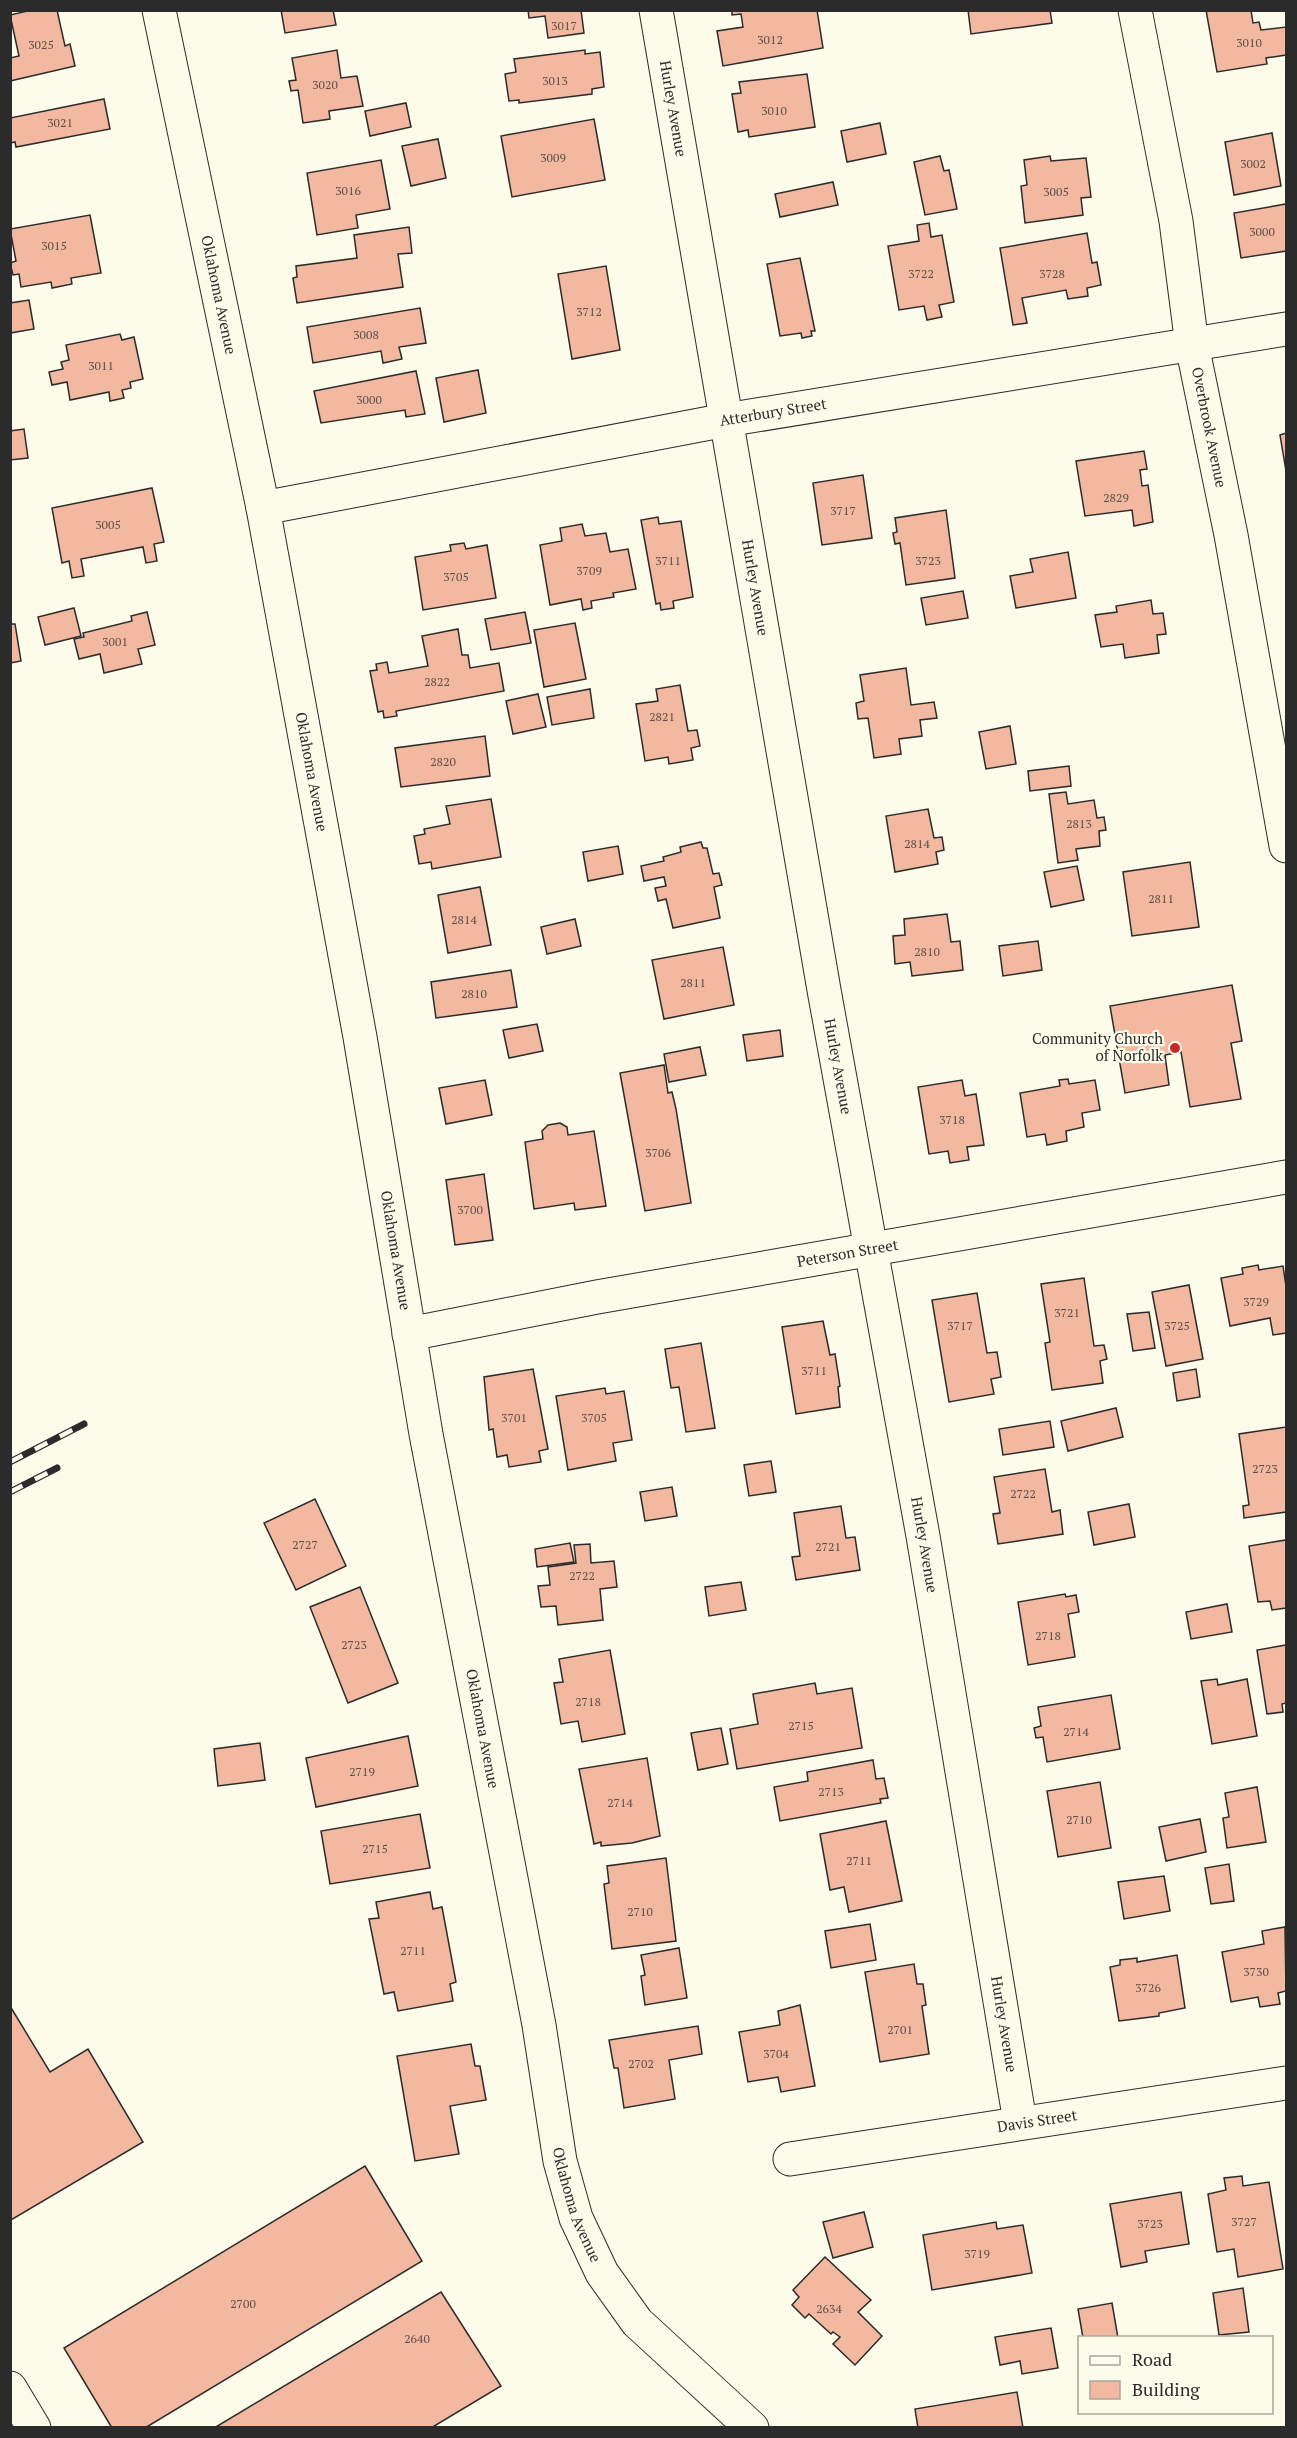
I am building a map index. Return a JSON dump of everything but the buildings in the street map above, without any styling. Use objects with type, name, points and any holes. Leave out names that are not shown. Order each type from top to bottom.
[{"type":"street","name":"Oklahoma Avenue","points":[[159,10],[263,508],[360,1037],[409,1334],[539,2025],[560,2161],[576,2218],[602,2272],[637,2322],[752,2427]]},
{"type":"street","name":"Hurley Avenue","points":[[656,10],[824,990],[923,1536],[1020,2122]]},
{"type":"street","name":"Overbrook Avenue","points":[[1135,10],[1176,221],[1192,345],[1231,536],[1287,846]]},
{"type":"street","name":"Atterbury Street","points":[[263,508],[726,420],[1287,329]]},
{"type":"street","name":"Peterson Street","points":[[409,1334],[608,1295],[1287,1177]]},
{"type":"street","name":"Davis Street","points":[[790,2159],[1020,2122],[1287,2083]]},
{"type":"street","points":[[10,2388],[34,2427]]},
{"type":"railway","points":[[10,1462],[84,1424]]},
{"type":"railway","points":[[10,1492],[57,1468]]},
{"type":"place","name":"Community Church of Norfolk","points":[[1175,1048]]}]
